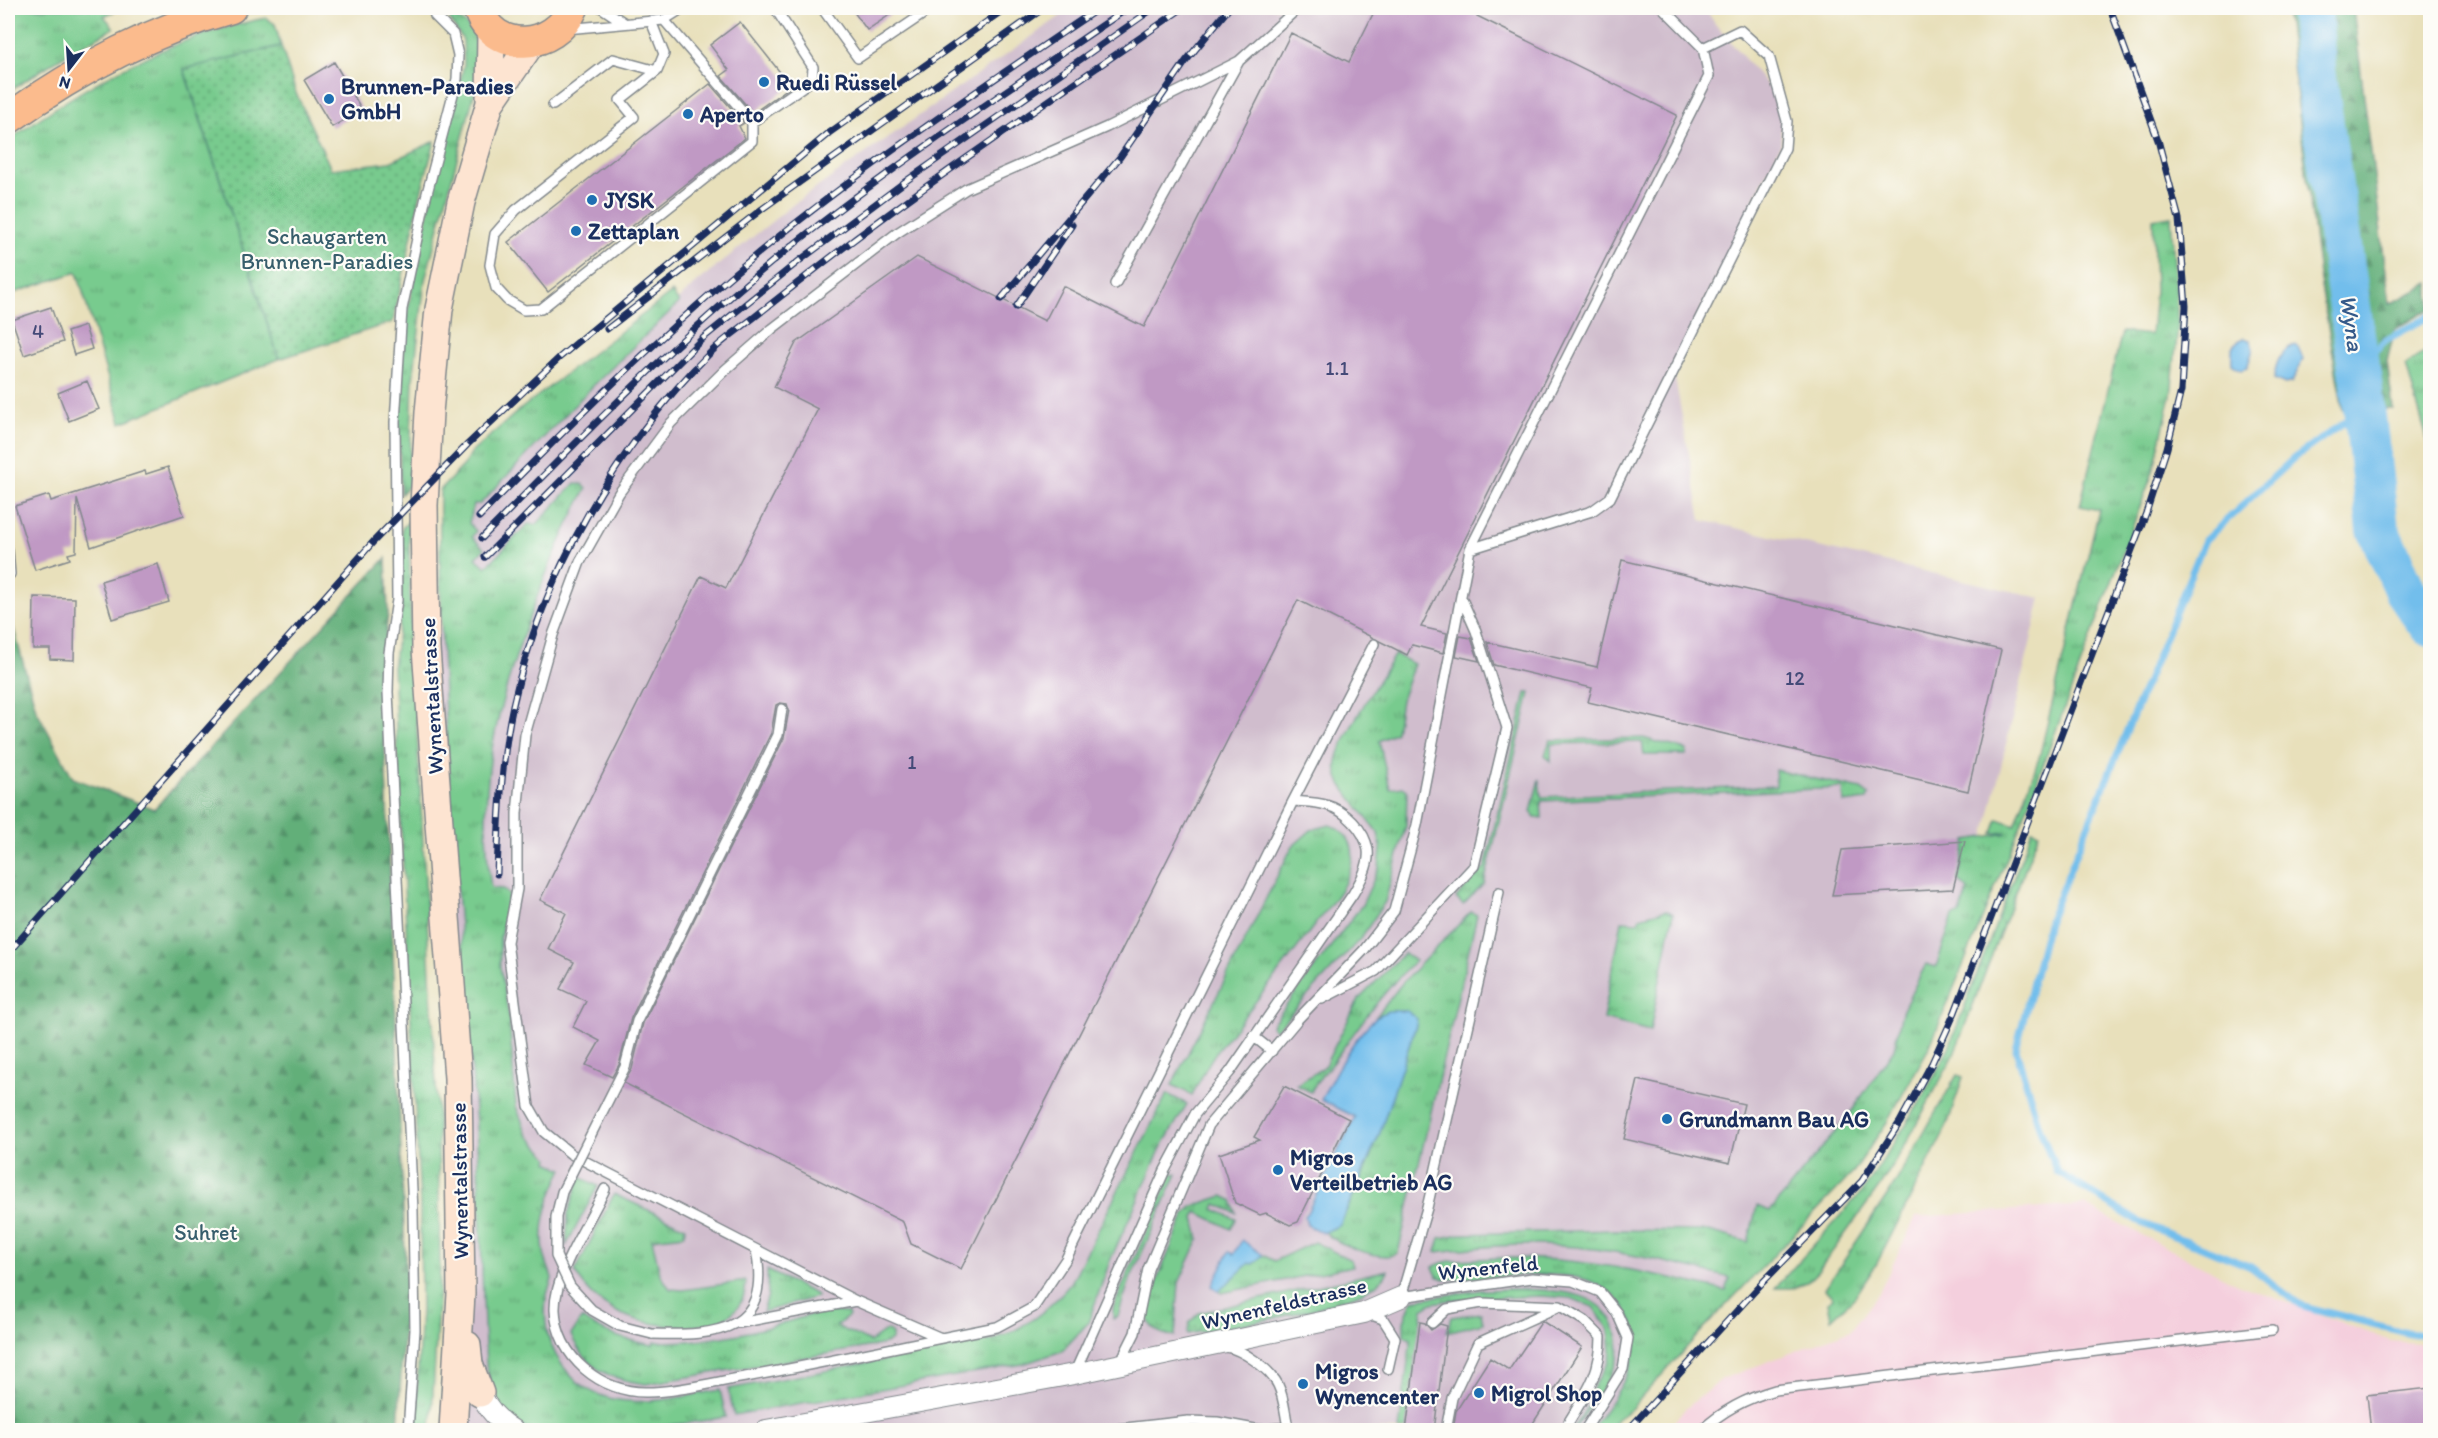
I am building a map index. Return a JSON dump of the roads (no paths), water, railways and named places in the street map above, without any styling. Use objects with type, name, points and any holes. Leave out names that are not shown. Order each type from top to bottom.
[{"type":"main road","points":[[8,119],[43,94],[124,46],[162,30],[231,8]]},
{"type":"main road","points":[[477,14],[510,40],[532,42],[547,38],[566,19]]},
{"type":"main road","name":"Wynentalstrasse","points":[[477,14],[490,104]]},
{"type":"main road","name":"Wynentalstrasse","points":[[453,1431],[461,1294],[458,1078],[426,649],[424,505],[429,412],[440,309],[461,202],[490,104],[532,42]]},
{"type":"main road","name":"Wynentalstrasse","points":[[461,1294],[469,1364],[480,1393]]},
{"type":"street","name":"Wynenfeldstrasse","points":[[766,1431],[1074,1374],[1364,1313],[1401,1297]]},
{"type":"street","points":[[480,1393],[488,1408],[513,1431]]},
{"type":"lane","points":[[408,1431],[415,1330],[413,1212],[388,682],[389,653],[397,600],[395,422],[402,309],[425,201],[457,79],[459,55],[453,33],[435,16],[433,8]]},
{"type":"lane","points":[[602,8],[623,22]]},
{"type":"lane","points":[[566,19],[623,22],[664,20],[683,8]]},
{"type":"lane","points":[[752,122],[813,80],[813,67],[776,8]]},
{"type":"lane","points":[[822,8],[858,58],[932,8]]},
{"type":"lane","points":[[941,1338],[856,1301],[570,1154],[544,1132],[529,1106],[507,942],[517,889],[517,813],[525,735],[553,635],[580,562],[619,493],[671,423],[725,370],[771,329],[897,233],[966,189],[1107,127],[1239,61],[1298,8]]},
{"type":"lane","points":[[1120,1364],[1135,1333],[1148,1269],[1209,1125],[1314,1003],[1364,950],[1394,911],[1417,825],[1470,549],[1709,76],[1703,48],[1663,8]]},
{"type":"lane","points":[[651,21],[664,54],[657,71],[620,100],[634,117],[516,210],[495,234],[490,265],[496,288],[507,300],[524,310],[541,309],[753,141],[752,122],[664,20]]},
{"type":"lane","points":[[1470,549],[1592,511],[1610,498],[1785,148],[1787,121],[1769,56],[1740,30],[1703,48]]},
{"type":"lane","points":[[553,105],[613,59],[657,71]]},
{"type":"lane","points":[[1115,284],[1239,61]]},
{"type":"lane","points":[[8,550],[10,574]]},
{"type":"lane","points":[[1314,1003],[1376,971],[1474,866],[1507,728],[1476,631],[1461,597]]},
{"type":"lane","points":[[605,1190],[558,1283],[555,1309],[558,1334],[574,1361],[595,1378],[621,1388],[647,1392],[801,1367],[996,1328],[1034,1307],[1066,1259],[1293,801],[1374,644]]},
{"type":"lane","points":[[782,709],[778,735],[637,1021],[625,1067],[562,1192],[556,1217],[556,1256],[570,1286],[592,1310],[620,1326],[652,1334],[712,1332],[739,1323],[856,1301]]},
{"type":"lane","points":[[1074,1374],[1171,1159],[1195,1114],[1230,1072],[1353,894],[1363,874],[1368,851],[1359,828],[1344,813],[1327,805],[1293,801]]},
{"type":"lane","name":"Wynenfeldstrasse","points":[[1401,1297],[1429,1200],[1498,892]]},
{"type":"lane","points":[[1254,1036],[1272,1051]]},
{"type":"lane","points":[[1171,1159],[1190,1168]]},
{"type":"lane","points":[[739,1323],[756,1297],[761,1276],[756,1250]]},
{"type":"lane","name":"Wynenfeld","points":[[1401,1297],[1532,1278],[1573,1281],[1600,1292],[1617,1313],[1628,1338],[1623,1369],[1585,1431]]},
{"type":"lane","points":[[1432,1323],[1447,1309],[1482,1303],[1560,1306],[1585,1321],[1600,1337],[1601,1360],[1564,1431]]},
{"type":"lane","points":[[1446,1431],[1452,1398],[1478,1343],[1560,1306]]},
{"type":"lane","points":[[1364,1313],[1383,1319],[1395,1338],[1388,1369]]},
{"type":"lane","points":[[1702,1431],[1718,1414],[1757,1395],[1775,1390],[2272,1330]]},
{"type":"lane","points":[[1108,1431],[1188,1421],[1217,1422],[1260,1430],[1288,1429],[1278,1385],[1266,1371],[1235,1348],[1205,1345]]},
{"type":"water","points":[[2244,338],[2250,340],[2253,349],[2247,368],[2241,370],[2232,364],[2232,352],[2234,345]]},
{"type":"water","points":[[2297,345],[2303,359],[2292,382],[2285,384],[2274,379],[2277,363],[2283,353],[2291,346]]},
{"type":"water","points":[[1388,1011],[1407,1011],[1417,1019],[1416,1025],[1379,1135],[1340,1225],[1323,1233],[1307,1225],[1305,1217],[1355,1117],[1321,1100],[1358,1037],[1368,1025]]},
{"type":"water","points":[[1242,1240],[1263,1255],[1252,1264],[1249,1263],[1219,1291],[1212,1286],[1229,1252],[1234,1254]]},
{"type":"waterway","name":"Wyna","points":[[2311,8],[2315,70],[2361,382],[2378,529],[2405,591],[2430,626]]},
{"type":"waterway","points":[[2359,366],[2386,340],[2430,316]]},
{"type":"waterway","points":[[2363,409],[2294,458],[2205,540],[2048,923],[2016,1049],[2039,1127],[2057,1172],[2139,1222],[2251,1267],[2300,1305],[2411,1334],[2430,1333]]},
{"type":"railway","points":[[8,953],[374,541],[468,444],[560,357],[829,133],[1006,8]]},
{"type":"railway","points":[[607,329],[762,209],[1044,8]]},
{"type":"railway","points":[[479,517],[661,338],[738,270],[816,207],[895,148],[1099,8]]},
{"type":"railway","points":[[482,538],[669,353],[788,249],[913,155],[1128,8]]},
{"type":"railway","points":[[485,557],[702,339],[799,261],[906,181],[1154,8]]},
{"type":"railway","points":[[497,874],[503,768],[513,705],[526,657],[543,608],[564,561],[588,515],[644,428],[711,352],[731,335],[924,188],[1183,8]]},
{"type":"railway","points":[[1001,299],[1120,157],[1186,61],[1229,8]]},
{"type":"railway","points":[[1628,1430],[1763,1282],[1862,1181],[1900,1122],[1932,1063],[1955,1012],[2146,513],[2167,448],[2181,391],[2186,306],[2179,219],[2158,140],[2110,8]]},
{"type":"railway","points":[[1016,307],[1072,225]]},
{"type":"place","name":"Ruedi Rüssel","points":[[764,82]]},
{"type":"place","name":"Brunnen-Paradies GmbH","points":[[329,99]]},
{"type":"place","name":"Aperto","points":[[688,114]]},
{"type":"place","name":"JYSK","points":[[592,200]]},
{"type":"place","name":"Zettaplan","points":[[576,231]]},
{"type":"place","name":"Grundmann Bau AG","points":[[1667,1119]]},
{"type":"place","name":"Migros Verteilbetrieb AG","points":[[1278,1170]]},
{"type":"place","name":"Migros Wynencenter","points":[[1303,1384]]},
{"type":"place","name":"Migrol Shop","points":[[1479,1393]]},
{"type":"park label","name":"Schaugarten Brunnen-Paradies","points":[[327,248]]},
{"type":"park label","name":"Suhret","points":[[206,1232]]}]
